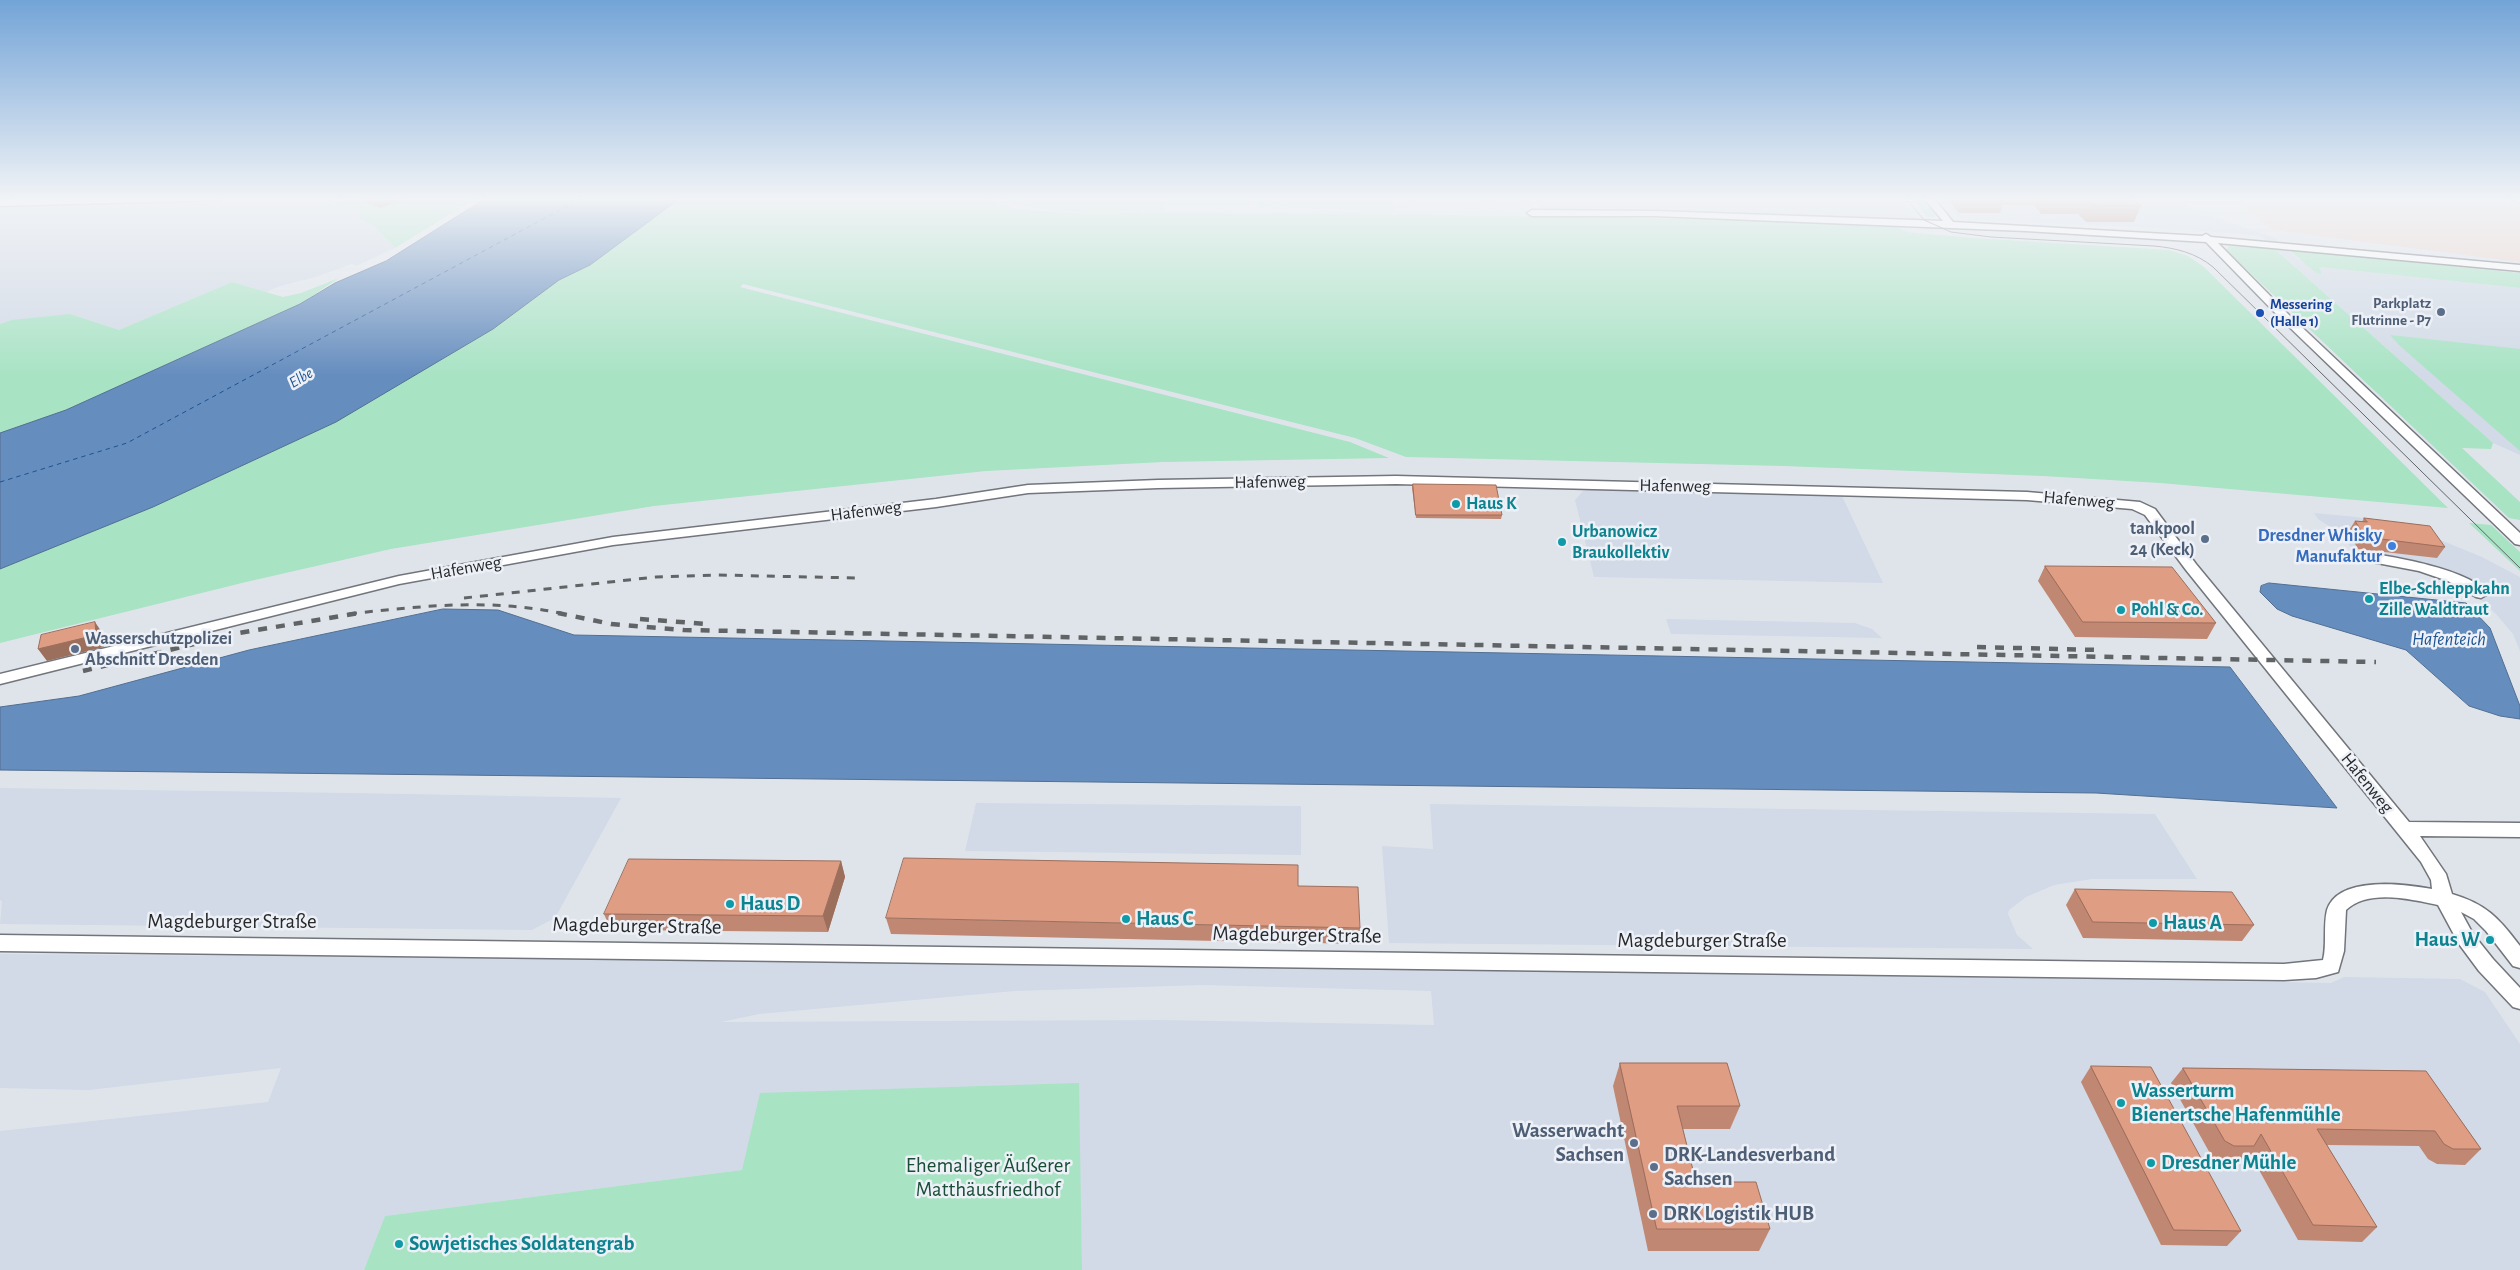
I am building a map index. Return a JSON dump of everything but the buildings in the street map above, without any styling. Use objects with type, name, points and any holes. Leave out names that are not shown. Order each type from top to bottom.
[{"type":"street","points":[[2224,256],[2520,541]]},
{"type":"street","points":[[2405,256],[2520,268]]},
{"type":"street","name":"Hafenweg","points":[[0,679],[399,580],[613,541],[936,503],[1028,489],[1177,483],[1479,480],[2091,500],[2135,505],[2150,512],[2190,567],[2269,660],[2427,857],[2440,879],[2443,898]]},
{"type":"street","points":[[2361,556],[2408,562],[2440,572],[2464,582],[2481,594]]},
{"type":"street","name":"Hafenweg","points":[[2404,828],[2520,830]]},
{"type":"street","name":"Magdeburger Straße","points":[[0,943],[549,948],[2284,972],[2316,970],[2331,966],[2335,958],[2338,906],[2343,900],[2356,895],[2389,891],[2443,898],[2474,910],[2488,920],[2520,960]]},
{"type":"street","points":[[2443,898],[2460,924],[2466,939],[2486,965],[2520,1001]]},
{"type":"shaded area","points":[[0,256],[377,256],[356,266],[352,264],[266,292],[232,282],[119,330],[70,314],[0,324]]},
{"type":"shaded area","points":[[2284,256],[2295,256],[2319,267],[2520,288],[2520,455],[2493,443]]},
{"type":"shaded area","points":[[2476,256],[2520,256],[2520,262]]},
{"type":"shaded area","points":[[1593,489],[1842,496],[1883,583],[1594,577],[1575,500],[1583,491]]},
{"type":"shaded area","points":[[2314,513],[2357,517],[2416,530],[2482,557],[2520,577],[2520,651],[2513,634],[2474,593],[2488,592],[2459,575],[2433,565],[2406,558],[2354,552],[2343,535],[2318,519]]},
{"type":"shaded area","points":[[1666,619],[1855,623],[1872,629],[1882,638],[1671,634]]},
{"type":"shaded area","points":[[0,788],[621,798],[555,918],[532,930],[0,924],[2,901],[0,900]]},
{"type":"shaded area","points":[[976,803],[1301,806],[1301,855],[965,851]]},
{"type":"shaded area","points":[[1430,804],[2155,814],[2197,879],[2092,879],[2054,885],[2026,897],[2009,910],[2008,914],[2017,935],[2033,949],[1389,943],[1382,846],[1433,849]]},
{"type":"shaded area","points":[[0,954],[1192,963],[2331,983],[2344,977],[2460,979],[2485,992],[2520,1044],[2520,1270],[1082,1270],[1078,1083],[742,1170],[385,1216],[364,1270],[0,1270],[0,1131],[268,1102],[281,1068],[89,1090],[0,1088]],"holes":[[[1202,985],[1431,991],[1434,1025],[1160,1020],[721,1022],[759,1014],[1015,991]]]},
{"type":"green space","points":[[602,256],[2188,256],[2204,267],[2448,508],[2160,483],[2043,476],[1783,466],[1406,457],[1355,438],[743,284],[740,287],[1350,442],[1389,458],[1163,462],[986,471],[654,506],[391,549],[246,582],[0,643],[0,569],[153,507],[336,422],[495,328],[559,280],[590,265]]},
{"type":"green space","points":[[2233,256],[2283,256],[2493,443],[2491,449],[2462,448],[2520,502],[2520,520],[2509,518]]},
{"type":"green space","points":[[2296,256],[2352,256],[2520,273],[2520,288],[2319,267],[2322,274],[2316,273]]},
{"type":"green space","points":[[339,278],[300,304],[66,410],[0,433],[0,324],[12,320],[70,314],[119,330],[232,282],[283,297],[301,293]]},
{"type":"green space","points":[[2390,335],[2520,349],[2520,451],[2399,345]]},
{"type":"green space","points":[[2469,523],[2491,525],[2520,552],[2520,571]]},
{"type":"green space","name":"Ehemaliger Äußerer Matthäusfriedhof","points":[[1079,1083],[1082,1270],[364,1270],[385,1216],[742,1170],[760,1093]]},
{"type":"water","name":"Elbe","points":[[394,256],[602,256],[590,265],[559,280],[493,329],[336,422],[153,507],[0,569],[0,433],[66,410],[300,304],[335,283]]},
{"type":"water","name":"Hafenteich","points":[[2269,583],[2466,603],[2490,628],[2520,706],[2520,719],[2500,716],[2469,706],[2406,650],[2292,616],[2277,609],[2260,592],[2261,586]]},
{"type":"water","points":[[443,609],[498,610],[574,635],[2230,667],[2337,808],[2096,793],[0,770],[0,707],[79,696],[249,650]]},
{"type":"ferry route","points":[[0,482],[127,443],[474,256]]},
{"type":"tram line","points":[[2196,256],[2213,267],[2520,568]]},
{"type":"railway","points":[[464,598],[656,577],[717,575],[860,578]]},
{"type":"railway","points":[[349,614],[456,605],[510,606],[564,614]]},
{"type":"railway","points":[[83,671],[239,633],[359,613]]},
{"type":"railway","points":[[558,613],[611,624],[684,630],[2376,662]]},
{"type":"railway","points":[[640,619],[707,624]]},
{"type":"railway","points":[[1977,647],[2100,650]]},
{"type":"place","name":"Parkplatz Flutrinne - P7","points":[[2441,312]]},
{"type":"place","name":"Messering (Halle 1)","points":[[2260,313]]},
{"type":"place","name":"Haus K","points":[[1456,504]]},
{"type":"place","name":"tankpool 24 (Keck)","points":[[2205,539]]},
{"type":"place","name":"Urbanowicz Braukollektiv","points":[[1562,542]]},
{"type":"place","name":"Dresdner Whisky Manufaktur","points":[[2392,546]]},
{"type":"place","name":"Elbe-Schleppkahn Zille Waldtraut","points":[[2369,599]]},
{"type":"place","name":"Pohl & Co.","points":[[2121,610]]},
{"type":"place","name":"Wasserschutzpolizei Abschnitt Dresden","points":[[75,649]]},
{"type":"place","name":"Haus D","points":[[730,904]]},
{"type":"place","name":"Haus C","points":[[1126,919]]},
{"type":"place","name":"Haus A","points":[[2153,923]]},
{"type":"place","name":"Haus W","points":[[2490,940]]},
{"type":"place","name":"Wasserturm Bienertsche Hafenmühle","points":[[2121,1103]]},
{"type":"place","name":"Wasserwacht Sachsen","points":[[1634,1143]]},
{"type":"place","name":"Dresdner Mühle","points":[[2151,1163]]},
{"type":"place","name":"DRK-Landesverband Sachsen","points":[[1654,1167]]},
{"type":"place","name":"DRK Logistik HUB","points":[[1653,1214]]},
{"type":"place","name":"Sowjetisches Soldatengrab","points":[[399,1244]]}]
